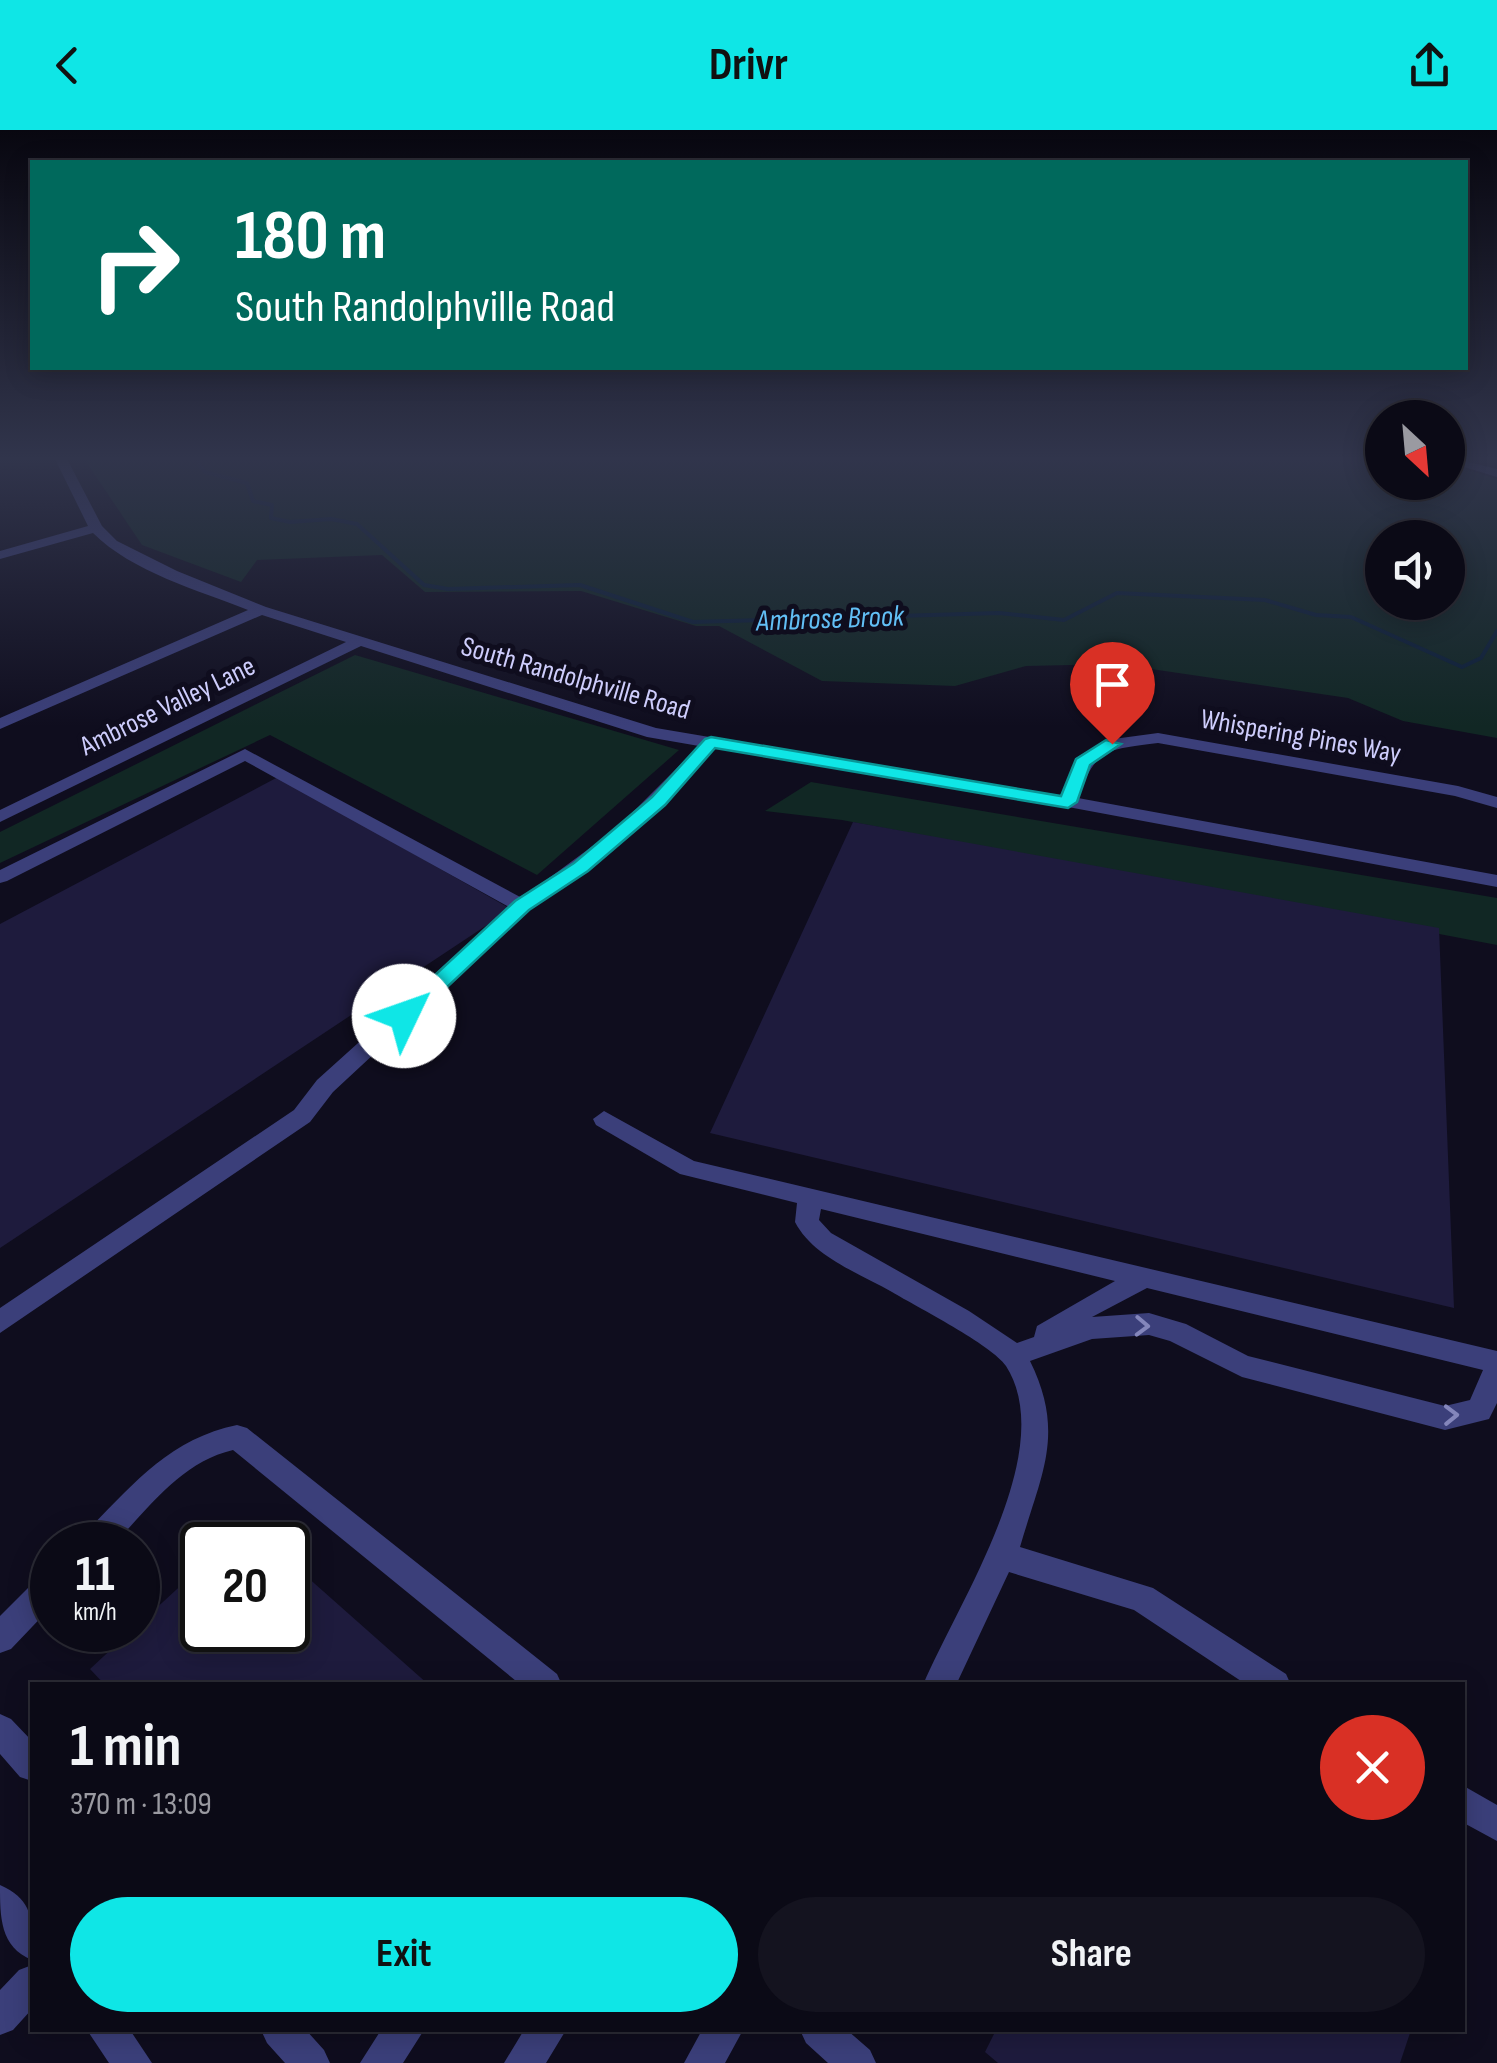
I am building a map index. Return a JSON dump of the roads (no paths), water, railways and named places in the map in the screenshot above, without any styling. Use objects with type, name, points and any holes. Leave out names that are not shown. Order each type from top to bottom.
[{"type":"street","points":[[0,555],[28,547]]},
{"type":"street","name":"South Randolphville Road","points":[[119,547],[260,610],[653,733],[1068,802],[1497,881]]},
{"type":"street","name":"Ambrose Valley Lane","points":[[0,724],[260,610]]},
{"type":"street","name":"Ambrose Valley Lane","points":[[0,817],[358,642]]},
{"type":"street","name":"Whispering Pines Way","points":[[1068,802],[1082,762],[1112,744],[1158,738],[1458,791],[1497,803]]},
{"type":"street","points":[[0,1322],[302,1116],[325,1086],[522,906],[581,867],[659,801],[711,742]]},
{"type":"street","points":[[0,876],[246,754],[522,906]]},
{"type":"street","points":[[604,1118],[688,1168],[1149,1276],[1497,1364],[1492,1388],[1479,1410],[1446,1418],[1242,1366],[1177,1332],[1150,1324],[1092,1328],[1014,1355]]},
{"type":"street","points":[[810,1196],[808,1222],[822,1240],[960,1318],[1014,1355],[1032,1393],[1037,1442],[1002,1556],[940,1682]]},
{"type":"street","points":[[1014,1355],[1090,1306],[1149,1276]]},
{"type":"street","points":[[116,1522],[188,1451],[216,1439],[237,1437],[542,1682]]},
{"type":"street","points":[[1002,1556],[1142,1598],[1270,1682]]},
{"type":"street","points":[[0,1638],[30,1607]]},
{"type":"street","points":[[0,1730],[30,1763]]},
{"type":"street","points":[[1465,1804],[1497,1824]]},
{"type":"street","points":[[0,1903],[30,1940]]},
{"type":"street","points":[[0,2017],[30,1985]]},
{"type":"street","points":[[108,2032],[134,2063]]},
{"type":"street","points":[[282,2032],[311,2063]]},
{"type":"street","points":[[379,2063],[403,2032]]},
{"type":"street","points":[[524,2063],[547,2032]]},
{"type":"street","points":[[703,2063],[723,2032]]},
{"type":"street","points":[[822,2032],[858,2063]]},
{"type":"waterway","name":"Ambrose Brook","points":[[382,547],[424,585],[448,589],[580,585],[693,622],[999,613],[1064,620],[1117,593],[1265,600],[1316,615],[1351,617],[1462,667],[1481,658],[1497,631]]}]
